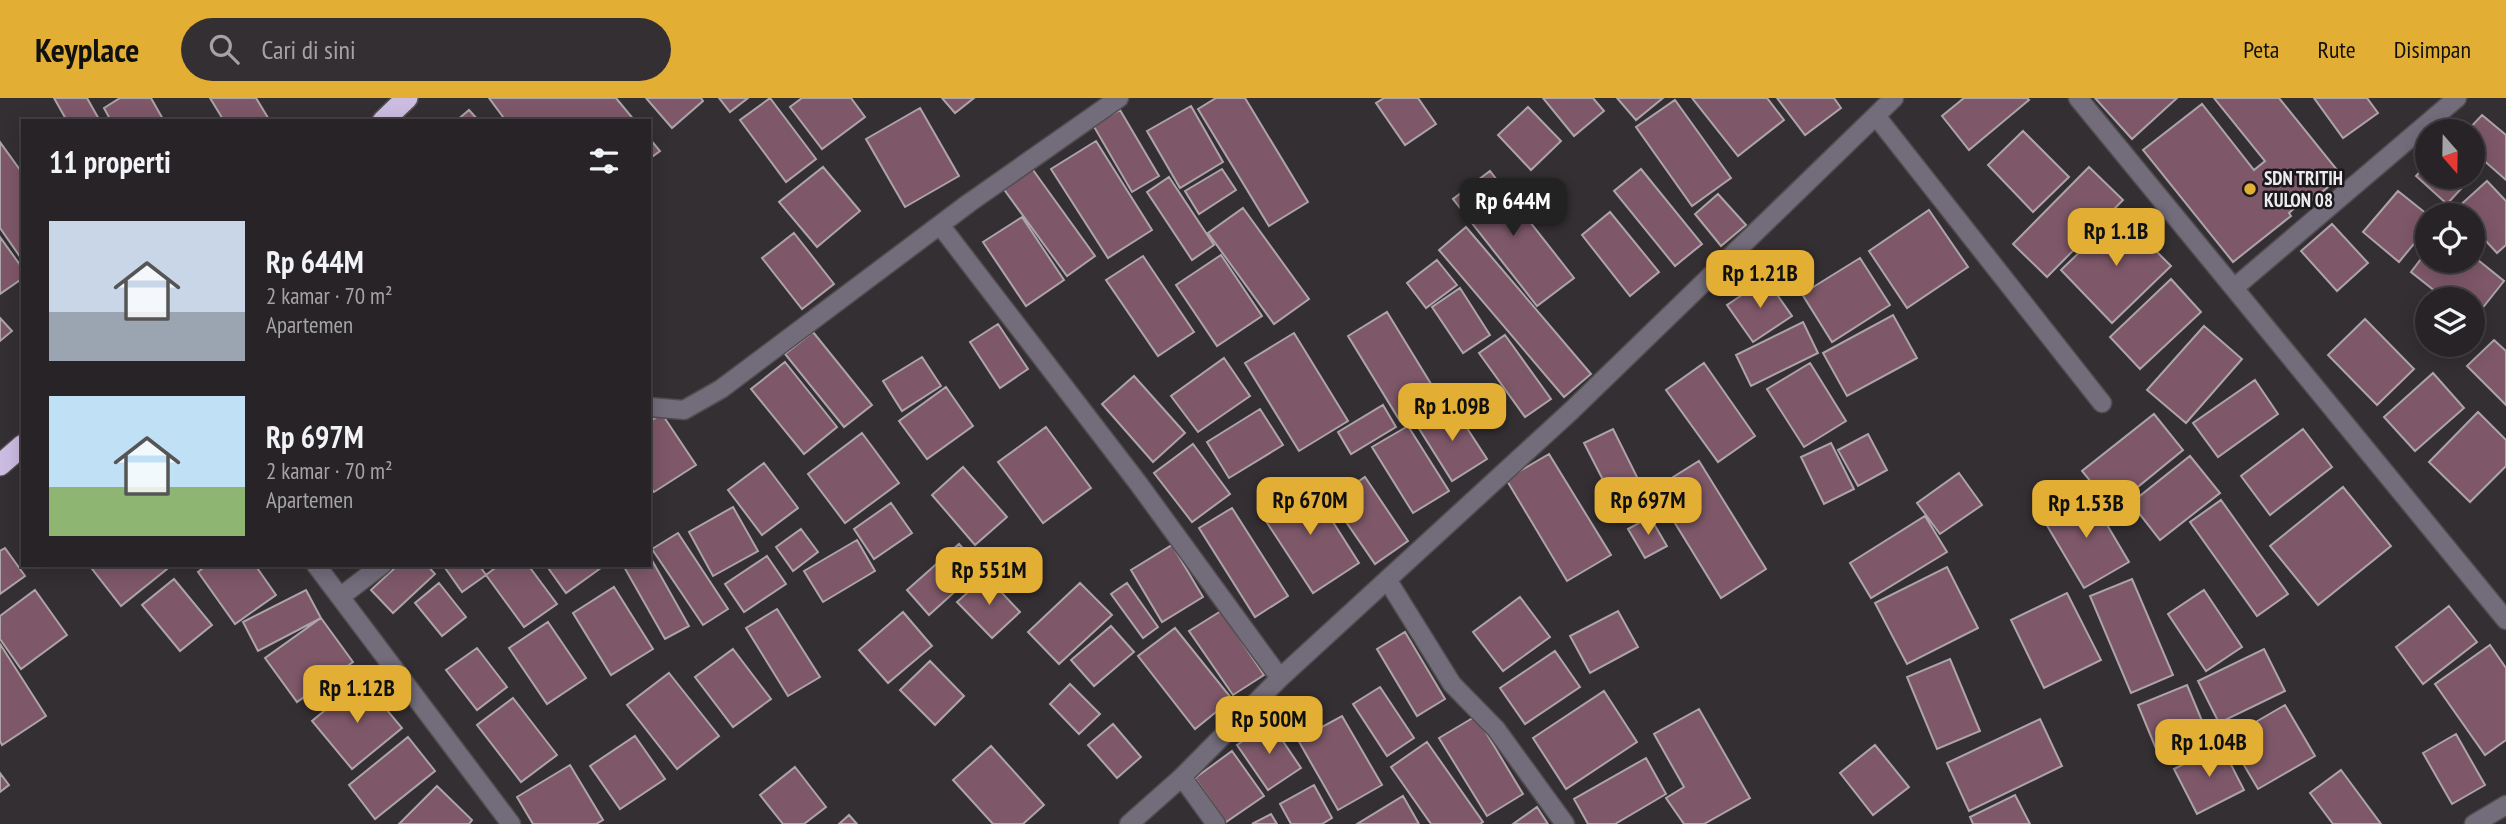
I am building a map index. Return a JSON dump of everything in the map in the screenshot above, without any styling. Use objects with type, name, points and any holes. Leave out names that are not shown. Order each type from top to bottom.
[{"type":"highway","points":[[385,119],[407,98]]},
{"type":"highway","points":[[0,465],[21,447]]},
{"type":"street","points":[[651,407],[684,410],[720,389],[940,225],[1119,98]]},
{"type":"street","points":[[1129,824],[1182,777],[1280,678],[1571,411],[1894,98]]},
{"type":"street","points":[[2078,98],[2506,620]]},
{"type":"street","points":[[2234,288],[2457,98]]},
{"type":"street","points":[[1876,116],[2102,403]]},
{"type":"street","points":[[940,225],[1138,483],[1280,678]]},
{"type":"street","points":[[318,567],[511,824]]},
{"type":"street","points":[[340,597],[379,567]]},
{"type":"street","points":[[1388,581],[1452,684],[1496,729],[1565,824]]},
{"type":"street","points":[[1182,777],[1216,824]]},
{"type":"street","points":[[2474,824],[2506,805]]},
{"type":"building","points":[[54,98],[87,98],[99,119],[66,119]]},
{"type":"building","points":[[120,98],[151,98],[163,119],[110,119],[104,108]]},
{"type":"building","points":[[210,98],[256,98],[269,119],[223,119]]},
{"type":"building","points":[[489,98],[616,98],[633,119],[505,119]]},
{"type":"building","points":[[646,98],[701,98],[703,101],[672,128]]},
{"type":"building","points":[[719,98],[748,98],[730,112]]},
{"type":"building","points":[[770,98],[816,159],[786,182],[740,120]]},
{"type":"building","points":[[802,98],[851,98],[865,117],[822,149],[790,107]]},
{"type":"building","points":[[942,98],[974,98],[955,113]]},
{"type":"building","points":[[1216,98],[1245,98],[1308,202],[1269,226],[1198,109]]},
{"type":"building","points":[[1384,98],[1418,98],[1436,124],[1405,145],[1376,103]]},
{"type":"building","points":[[1543,98],[1593,98],[1604,111],[1574,136]]},
{"type":"building","points":[[1617,98],[1663,98],[1636,120]]},
{"type":"building","points":[[1692,98],[1767,98],[1784,120],[1738,156]]},
{"type":"building","points":[[1777,98],[1834,98],[1841,108],[1805,135]]},
{"type":"building","points":[[1964,98],[2029,100],[1969,150],[1942,116]]},
{"type":"building","points":[[2095,98],[2177,98],[2132,139]]},
{"type":"building","name":"SDN TRITIH KULON 08","points":[[2214,98],[2279,98],[2342,176],[2303,207],[2300,203],[2289,213],[2291,216],[2233,262],[2143,150],[2202,104],[2254,170],[2265,161]]},
{"type":"building","points":[[2314,98],[2367,98],[2378,113],[2343,138]]},
{"type":"building","points":[[1675,100],[1731,178],[1692,206],[1636,127]]},
{"type":"building","points":[[1191,106],[1223,162],[1180,188],[1147,131]]},
{"type":"building","points":[[1528,107],[1561,141],[1531,170],[1498,135]]},
{"type":"building","points":[[920,108],[959,176],[905,207],[866,139]]},
{"type":"building","points":[[469,110],[477,119],[458,119]]},
{"type":"building","points":[[1120,110],[1159,176],[1132,192],[1093,125]]},
{"type":"building","points":[[2482,115],[2506,135],[2506,180],[2485,162],[2485,119],[2478,119]]},
{"type":"building","points":[[2023,131],[2069,177],[2033,212],[1988,165]]},
{"type":"building","points":[[651,140],[660,151],[651,158]]},
{"type":"building","points":[[1096,141],[1152,230],[1108,258],[1051,169]]},
{"type":"building","points":[[0,142],[21,171],[21,258],[0,228]]},
{"type":"building","points":[[1028,163],[1095,256],[1067,276],[1000,184]]},
{"type":"building","points":[[823,167],[860,211],[817,247],[779,202]]},
{"type":"building","points":[[2089,167],[2123,200],[2047,277],[2013,244]]},
{"type":"building","points":[[1222,169],[1236,190],[1199,214],[1185,191]]},
{"type":"building","points":[[1641,169],[1702,244],[1675,266],[1614,191]]},
{"type":"building","points":[[1490,171],[1574,278],[1537,306],[1453,199]]},
{"type":"building","points":[[1169,177],[1214,245],[1192,260],[1147,192]]},
{"type":"building","points":[[2487,181],[2506,201],[2506,245],[2497,253],[2485,240],[2485,203],[2463,203],[2478,189],[2485,189]]},
{"type":"building","points":[[2430,189],[2461,189],[2446,203]]},
{"type":"building","points":[[2398,191],[2415,205],[2415,243],[2399,262],[2363,232]]},
{"type":"building","points":[[1718,194],[1746,225],[1721,246],[1695,214]]},
{"type":"building","points":[[1243,208],[1309,299],[1274,324],[1208,233]]},
{"type":"building","points":[[1929,210],[1968,267],[1907,308],[1869,251]]},
{"type":"building","points":[[1610,212],[1659,272],[1630,296],[1582,235]]},
{"type":"building","points":[[2119,214],[2171,266],[2112,323],[2061,270]]},
{"type":"building","points":[[1022,217],[1064,280],[1026,306],[983,242]]},
{"type":"building","points":[[2332,224],[2368,263],[2337,291],[2301,251]]},
{"type":"building","points":[[1466,227],[1591,374],[1564,397],[1439,250]]},
{"type":"building","points":[[794,233],[834,284],[802,309],[762,258]]},
{"type":"building","points":[[0,237],[21,266],[21,279],[0,294]]},
{"type":"building","points":[[1221,255],[1262,316],[1217,346],[1176,285]]},
{"type":"building","points":[[1143,256],[1194,332],[1158,356],[1106,280]]},
{"type":"building","points":[[1860,258],[1890,305],[1832,342],[1802,294]]},
{"type":"building","points":[[1437,260],[1457,285],[1426,308],[1407,283]]},
{"type":"building","points":[[2485,266],[2504,281],[2485,305],[2485,287],[2430,287],[2411,272],[2415,267],[2415,273],[2485,273]]},
{"type":"building","points":[[1766,279],[1792,316],[1753,342],[1727,305]]},
{"type":"building","points":[[2171,279],[2201,312],[2140,369],[2110,337]]},
{"type":"building","points":[[1460,288],[1490,335],[1463,353],[1432,307]]},
{"type":"building","points":[[1387,312],[1439,397],[1400,421],[1348,336]]},
{"type":"building","points":[[1893,315],[1917,358],[1847,396],[1823,353]]},
{"type":"building","points":[[0,318],[12,331],[0,341]]},
{"type":"building","points":[[2365,319],[2414,369],[2377,405],[2328,355]]},
{"type":"building","points":[[1803,322],[1818,353],[1751,386],[1736,355]]},
{"type":"building","points":[[998,324],[1028,369],[1000,388],[970,342]]},
{"type":"building","points":[[2204,326],[2242,359],[2186,423],[2147,390]]},
{"type":"building","points":[[813,332],[872,405],[844,427],[785,354]]},
{"type":"building","points":[[1294,333],[1348,421],[1299,451],[1245,363]]},
{"type":"building","points":[[1505,335],[1551,399],[1525,417],[1479,353]]},
{"type":"building","points":[[2494,340],[2506,351],[2506,405],[2467,366],[2476,357],[2485,357],[2485,349]]},
{"type":"building","points":[[922,357],[941,386],[902,411],[883,381]]},
{"type":"building","points":[[1224,358],[1250,396],[1198,432],[1171,396]]},
{"type":"building","points":[[785,362],[837,427],[804,454],[751,389]]},
{"type":"building","points":[[1704,363],[1755,436],[1718,462],[1666,390]]},
{"type":"building","points":[[1810,363],[1846,421],[1804,447],[1767,389]]},
{"type":"building","points":[[2433,373],[2464,408],[2415,451],[2384,417]]},
{"type":"building","points":[[1134,376],[1185,433],[1153,462],[1102,404]]},
{"type":"building","points":[[2255,380],[2278,414],[2218,457],[2193,423]]},
{"type":"building","points":[[946,387],[973,426],[927,459],[899,421]]},
{"type":"building","points":[[1383,405],[1396,427],[1351,454],[1338,432]]},
{"type":"building","points":[[1452,405],[1487,459],[1452,481],[1418,427]]},
{"type":"building","points":[[1260,409],[1283,445],[1229,478],[1207,442]]},
{"type":"building","points":[[2478,412],[2506,440],[2506,466],[2470,502],[2429,462]]},
{"type":"building","points":[[662,414],[696,465],[654,492],[651,488],[651,421]]},
{"type":"building","points":[[2154,414],[2183,450],[2112,508],[2082,471]]},
{"type":"building","points":[[1408,426],[1449,491],[1413,513],[1372,447]]},
{"type":"building","points":[[1046,427],[1091,488],[1043,523],[998,462]]},
{"type":"building","points":[[1613,429],[1648,499],[1620,513],[1584,443]]},
{"type":"building","points":[[2303,429],[2332,467],[2270,515],[2241,476]]},
{"type":"building","points":[[862,433],[899,483],[845,523],[808,474]]},
{"type":"building","points":[[1868,434],[1887,470],[1858,486],[1838,450]]},
{"type":"building","points":[[1831,443],[1854,489],[1824,504],[1801,457]]},
{"type":"building","points":[[1193,444],[1230,494],[1192,522],[1154,473]]},
{"type":"building","points":[[1549,454],[1611,555],[1567,581],[1506,479]]},
{"type":"building","points":[[2190,456],[2220,493],[2160,540],[2131,503]]},
{"type":"building","points":[[1699,461],[1766,569],[1721,598],[1654,489]]},
{"type":"building","points":[[764,463],[798,508],[762,535],[728,490]]},
{"type":"building","points":[[963,467],[1007,517],[975,545],[932,495]]},
{"type":"building","points":[[1959,473],[1982,505],[1940,534],[1917,503]]},
{"type":"building","points":[[1365,477],[1408,541],[1375,564],[1331,500]]},
{"type":"building","points":[[1307,481],[1359,563],[1313,593],[1260,512]]},
{"type":"building","points":[[2343,487],[2391,546],[2318,605],[2270,546]]},
{"type":"building","points":[[2087,491],[2129,562],[2084,588],[2042,517]]},
{"type":"building","points":[[2221,500],[2288,594],[2257,616],[2190,522]]},
{"type":"building","points":[[891,503],[912,533],[874,559],[854,529]]},
{"type":"building","points":[[733,507],[758,551],[713,576],[689,532]]},
{"type":"building","points":[[1232,508],[1288,596],[1255,617],[1199,528]]},
{"type":"building","points":[[1925,516],[1947,552],[1871,598],[1850,563]]},
{"type":"building","points":[[1650,517],[1667,546],[1645,558],[1628,529]]},
{"type":"building","points":[[801,529],[818,552],[793,571],[776,547]]},
{"type":"building","points":[[678,533],[728,609],[703,625],[652,549]]},
{"type":"building","points":[[857,540],[875,571],[823,602],[804,571]]},
{"type":"building","points":[[959,544],[981,568],[929,615],[907,590]]},
{"type":"building","points":[[1172,545],[1203,597],[1162,622],[1131,570]]},
{"type":"building","points":[[5,548],[25,576],[0,594],[0,551]]},
{"type":"building","points":[[767,556],[786,584],[744,612],[725,584]]},
{"type":"building","points":[[651,559],[689,626],[665,639],[624,567],[651,567]]},
{"type":"building","points":[[91,567],[166,567],[167,569],[121,606]]},
{"type":"building","points":[[204,567],[256,567],[276,595],[235,624],[198,572]]},
{"type":"building","points":[[396,567],[429,567],[435,574],[393,613],[371,590]]},
{"type":"building","points":[[444,567],[480,567],[486,575],[462,592]]},
{"type":"building","points":[[496,567],[529,567],[557,604],[524,627],[486,575]]},
{"type":"building","points":[[547,567],[602,567],[566,593]]},
{"type":"building","points":[[1947,567],[1978,628],[1907,664],[1875,603]]},
{"type":"building","points":[[986,576],[1020,612],[992,638],[957,602]]},
{"type":"building","points":[[174,579],[212,625],[180,651],[142,605]]},
{"type":"building","points":[[2132,579],[2173,675],[2131,693],[2090,596]]},
{"type":"building","points":[[439,583],[466,617],[442,636],[415,603]]},
{"type":"building","points":[[1080,583],[1112,615],[1059,664],[1028,632]]},
{"type":"building","points":[[1127,583],[1158,627],[1143,638],[1111,594]]},
{"type":"building","points":[[614,587],[653,649],[611,675],[573,613]]},
{"type":"building","points":[[35,590],[67,635],[21,669],[0,639],[0,616]]},
{"type":"building","points":[[306,590],[321,618],[258,651],[243,622]]},
{"type":"building","points":[[2204,590],[2242,647],[2206,671],[2168,614]]},
{"type":"building","points":[[2067,593],[2101,660],[2044,688],[2011,620]]},
{"type":"building","points":[[1520,597],[1550,637],[1503,671],[1473,632]]},
{"type":"building","points":[[2449,606],[2477,642],[2423,684],[2396,647]]},
{"type":"building","points":[[777,609],[820,677],[788,696],[746,628]]},
{"type":"building","points":[[1221,611],[1264,675],[1233,695],[1189,631]]},
{"type":"building","points":[[1618,611],[1638,647],[1590,673],[1570,636]]},
{"type":"building","points":[[903,612],[932,646],[888,683],[859,650]]},
{"type":"building","points":[[321,618],[353,662],[297,702],[265,658]]},
{"type":"building","points":[[548,622],[586,678],[547,704],[509,648]]},
{"type":"building","points":[[1111,626],[1134,652],[1094,686],[1071,660]]},
{"type":"building","points":[[1175,628],[1232,699],[1195,729],[1138,656]]},
{"type":"building","points":[[1405,632],[1445,699],[1417,716],[1377,649]]},
{"type":"building","points":[[0,644],[46,716],[2,745],[0,741]]},
{"type":"building","points":[[2490,645],[2506,668],[2506,740],[2485,755],[2435,684]]},
{"type":"building","points":[[477,648],[507,687],[477,710],[446,670]]},
{"type":"building","points":[[733,649],[771,699],[733,727],[695,677]]},
{"type":"building","points":[[2264,649],[2285,691],[2219,723],[2198,681]]},
{"type":"building","points":[[1555,651],[1580,687],[1525,724],[1500,688]]},
{"type":"building","points":[[1950,659],[1980,731],[1937,749],[1907,677]]},
{"type":"building","points":[[930,661],[964,696],[935,725],[900,690]]},
{"type":"building","points":[[669,673],[719,736],[677,769],[627,705]]},
{"type":"building","points":[[362,680],[402,728],[352,769],[312,721]]},
{"type":"building","points":[[1070,684],[1100,714],[1079,734],[1050,704]]},
{"type":"building","points":[[2187,685],[2208,735],[2159,756],[2138,705]]},
{"type":"building","points":[[1380,687],[1414,738],[1387,756],[1353,704]]},
{"type":"building","points":[[1604,691],[1637,742],[1566,789],[1533,738]]},
{"type":"building","points":[[513,698],[557,755],[521,782],[477,725]]},
{"type":"building","points":[[2285,705],[2315,756],[2258,789],[2228,738]]},
{"type":"building","points":[[1699,709],[1750,798],[1704,824],[1684,824],[1666,798],[1684,787],[1654,734]]},
{"type":"building","points":[[1342,716],[1382,785],[1338,810],[1298,740]]},
{"type":"building","points":[[1476,716],[1523,794],[1487,816],[1439,738]]},
{"type":"building","points":[[2040,719],[2062,766],[1969,811],[1947,763]]},
{"type":"building","points":[[1270,722],[1301,768],[1268,790],[1237,745]]},
{"type":"building","points":[[1113,724],[1141,757],[1117,778],[1088,745]]},
{"type":"building","points":[[2456,734],[2485,785],[2452,804],[2423,753]]},
{"type":"building","points":[[635,736],[665,779],[620,809],[590,766]]},
{"type":"building","points":[[408,737],[435,771],[375,819],[349,785]]},
{"type":"building","points":[[1427,742],[1483,822],[1431,824],[1391,767]]},
{"type":"building","points":[[1875,745],[1909,787],[1873,815],[1840,773]]},
{"type":"building","points":[[2221,745],[2244,790],[2197,814],[2174,769]]},
{"type":"building","points":[[991,746],[1044,805],[1023,824],[993,824],[953,780]]},
{"type":"building","points":[[1232,751],[1264,796],[1226,822],[1195,778]]},
{"type":"building","points":[[1646,758],[1666,794],[1615,824],[1588,824],[1574,799]]},
{"type":"building","points":[[570,765],[603,820],[596,824],[533,824],[517,797]]},
{"type":"building","points":[[795,767],[826,807],[804,824],[783,824],[760,795]]},
{"type":"building","points":[[2341,770],[2381,824],[2333,824],[2310,793]]},
{"type":"building","points":[[0,773],[9,785],[0,792]]},
{"type":"building","points":[[1314,785],[1332,818],[1322,824],[1291,824],[1280,804]]},
{"type":"building","points":[[437,786],[472,820],[469,824],[399,824]]},
{"type":"building","points":[[2015,795],[2030,824],[1973,824],[1970,817]]},
{"type":"building","points":[[1403,796],[1419,824],[1357,824]]},
{"type":"building","points":[[1537,807],[1548,824],[1513,824]]},
{"type":"building","points":[[1271,814],[1277,824],[1252,824]]},
{"type":"building","points":[[849,815],[857,824],[839,824]]},
{"type":"place","name":"SDN TRITIH KULON 08","points":[[2250,189]]}]
